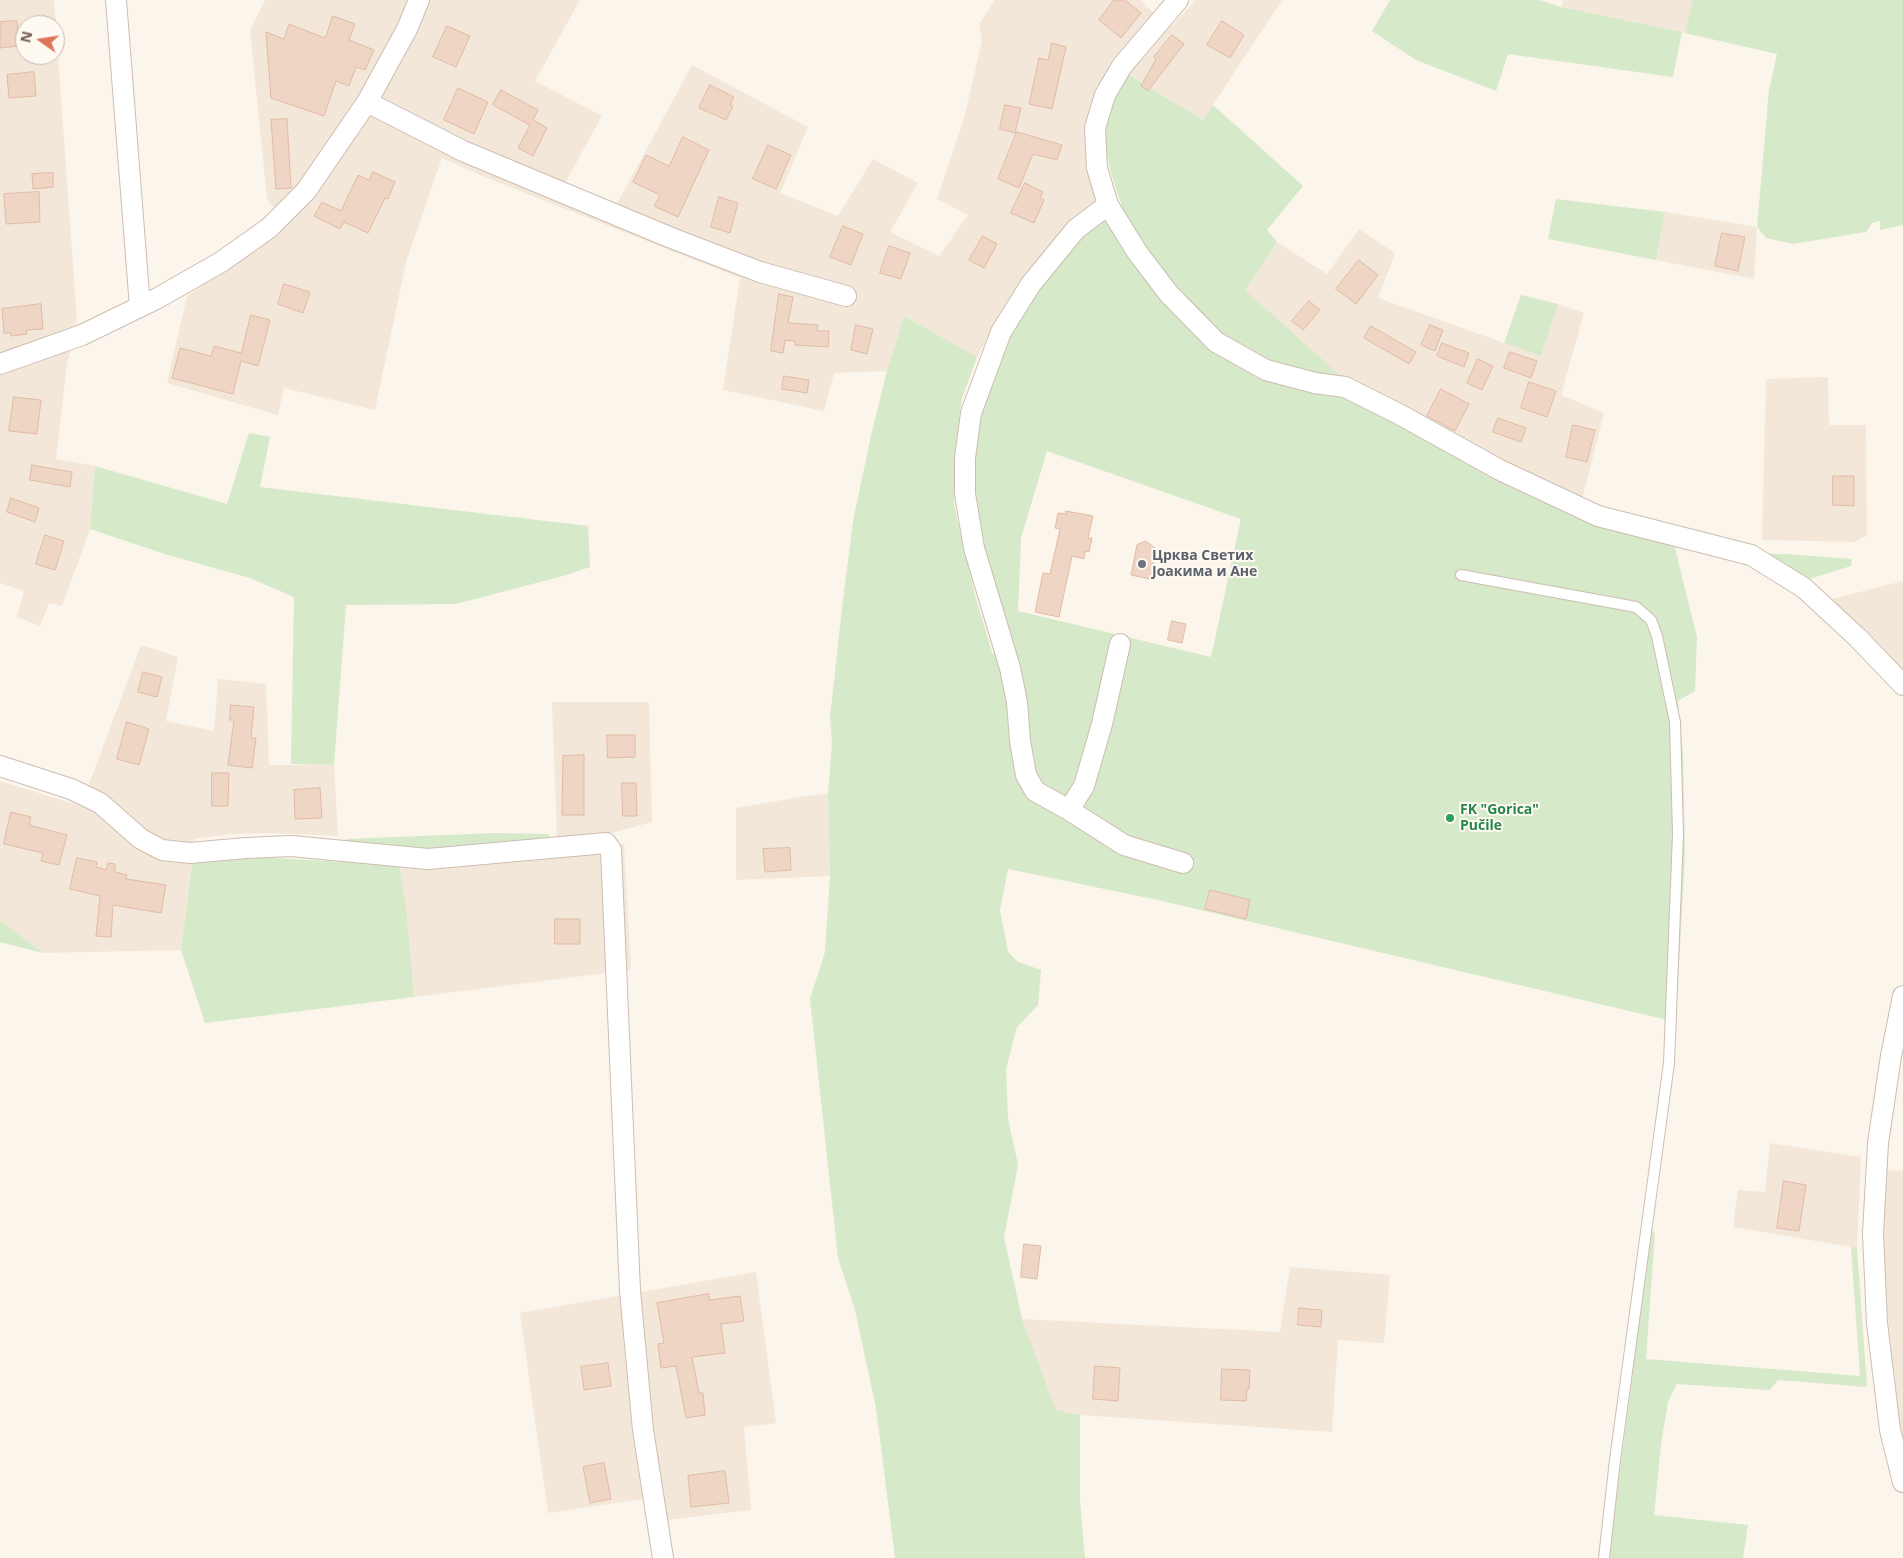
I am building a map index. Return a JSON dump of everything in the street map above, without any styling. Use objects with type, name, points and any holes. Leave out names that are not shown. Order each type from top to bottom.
[{"type":"street","points":[[116,0],[140,307]]},
{"type":"street","points":[[0,357],[82,335],[140,307],[221,262],[269,228],[306,191],[367,102],[407,29],[419,0]]},
{"type":"street","points":[[1169,3],[1122,66],[1105,95],[1095,128],[1097,168],[1108,205],[1137,252],[1169,294],[1216,342],[1266,370],[1315,383],[1345,387],[1500,470],[1598,516],[1751,555],[1804,588],[1858,638],[1903,685]]},
{"type":"street","points":[[367,102],[463,151],[670,237],[760,272],[846,296]]},
{"type":"street","points":[[1108,205],[1076,229],[1031,284],[1001,332],[971,413],[965,458],[965,494],[974,548],[1010,668],[1017,702],[1020,741],[1026,775],[1035,791],[1124,845],[1183,863]]},
{"type":"street","points":[[1069,810],[1084,786],[1102,724],[1120,644]]},
{"type":"street","points":[[0,766],[71,788],[100,802],[141,839],[162,850],[190,853],[291,846],[428,859],[606,843],[611,850],[630,1291],[643,1430],[663,1558]]},
{"type":"street","points":[[1903,996],[1891,1056],[1878,1143],[1873,1233],[1878,1333],[1890,1430],[1903,1482]]},
{"type":"lane","points":[[1461,575],[1636,607],[1651,620],[1657,636],[1675,722],[1678,834],[1669,1063],[1615,1460],[1604,1558]]},
{"type":"shaded area","points":[[0,0],[54,0],[55,15],[15,15],[15,65],[59,65],[77,320],[67,364],[56,459],[95,466],[90,529],[62,606],[49,603],[40,626],[17,617],[24,591],[0,583]]},
{"type":"shaded area","points":[[265,0],[580,0],[535,81],[602,116],[565,183],[617,204],[692,65],[808,127],[780,193],[838,216],[873,159],[918,183],[890,232],[939,256],[968,215],[937,199],[964,119],[982,40],[979,24],[995,0],[1140,0],[1169,28],[1196,0],[1282,0],[1203,120],[1113,64],[1096,88],[1084,128],[1086,159],[1096,204],[1047,252],[1007,302],[977,357],[904,316],[887,371],[834,373],[824,411],[723,390],[740,278],[485,177],[442,158],[406,262],[375,410],[284,388],[278,415],[167,383],[187,296],[253,250],[288,218],[274,208],[267,199],[250,30]]},
{"type":"shaded area","points":[[1563,0],[1693,0],[1685,33],[1561,7]]},
{"type":"shaded area","points":[[1665,212],[1757,227],[1754,279],[1656,260]]},
{"type":"shaded area","points":[[1359,229],[1395,253],[1378,298],[1541,356],[1558,304],[1584,313],[1561,395],[1604,413],[1582,500],[1344,379],[1244,290],[1277,242],[1327,274]]},
{"type":"shaded area","points":[[1828,377],[1829,425],[1866,425],[1867,535],[1855,542],[1762,540],[1766,379]]},
{"type":"shaded area","points":[[1903,581],[1903,671],[1828,600]]},
{"type":"shaded area","points":[[141,645],[178,657],[166,721],[214,731],[218,679],[266,684],[269,765],[334,765],[338,836],[270,833],[232,834],[194,839],[181,950],[43,953],[0,920],[0,781],[81,806]]},
{"type":"shaded area","points":[[552,702],[649,702],[652,822],[612,833],[557,838]]},
{"type":"shaded area","points":[[828,794],[830,876],[736,880],[736,808]]},
{"type":"shaded area","points":[[624,844],[631,970],[414,997],[400,867],[484,864],[590,851]]},
{"type":"shaded area","points":[[1770,1143],[1861,1157],[1857,1248],[1733,1227],[1738,1190],[1765,1192]]},
{"type":"shaded area","points":[[1884,1170],[1903,1171],[1903,1459],[1897,1417],[1883,1264]]},
{"type":"shaded area","points":[[1290,1267],[1390,1275],[1384,1343],[1338,1340],[1332,1432],[1080,1415],[1056,1410],[1022,1319],[1280,1332]]},
{"type":"shaded area","points":[[756,1272],[776,1423],[744,1427],[751,1510],[666,1520],[663,1500],[636,1500],[548,1513],[520,1313]]},
{"type":"green space","points":[[1390,0],[1540,0],[1561,7],[1682,32],[1673,77],[1508,54],[1496,91],[1416,60],[1372,31]]},
{"type":"green space","points":[[1693,0],[1903,0],[1903,225],[1880,230],[1880,221],[1872,223],[1866,232],[1793,244],[1766,238],[1757,227],[1769,90],[1777,54],[1685,33]]},
{"type":"green space","points":[[1128,74],[1203,120],[1213,105],[1303,186],[1267,230],[1277,242],[1245,290],[1344,379],[1336,391],[1674,544],[1697,637],[1695,691],[1678,701],[1683,754],[1685,853],[1676,1022],[1158,900],[1008,869],[1000,910],[1008,952],[1018,962],[1041,970],[1038,1005],[1017,1027],[1006,1069],[1008,1118],[1018,1165],[1004,1237],[1022,1319],[1056,1410],[1080,1415],[1080,1501],[1085,1558],[895,1558],[876,1408],[855,1310],[838,1258],[810,999],[825,952],[830,876],[828,794],[832,742],[830,718],[853,521],[887,371],[904,316],[977,357],[962,398],[956,442],[954,505],[976,599],[993,655],[1006,621],[985,563],[975,500],[976,435],[993,372],[1014,327],[1037,291],[1067,252],[1096,222],[1122,206],[1110,168],[1106,131],[1112,100]],"holes":[[[1047,451],[1241,519],[1211,657],[1018,611],[1021,538]],[[1210,890],[1250,900],[1245,919],[1205,909]]]},
{"type":"green space","points":[[1556,199],[1665,212],[1656,260],[1548,239]]},
{"type":"green space","points":[[1521,295],[1558,304],[1541,356],[1504,343]]},
{"type":"green space","points":[[249,433],[270,437],[260,487],[588,526],[590,567],[456,604],[346,605],[334,765],[291,764],[294,597],[250,578],[168,555],[90,529],[95,466],[227,504]]},
{"type":"green space","points":[[1767,554],[1852,559],[1851,566],[1806,580]]},
{"type":"green space","points":[[496,833],[549,834],[549,841],[433,850],[397,849],[406,909],[414,997],[205,1023],[181,950],[192,862],[256,857],[346,862],[346,839]]},
{"type":"green space","points":[[0,920],[43,953],[0,942]]},
{"type":"green space","points":[[1651,1229],[1655,1233],[1646,1359],[1860,1376],[1851,1247],[1857,1248],[1867,1387],[1778,1380],[1770,1390],[1677,1384],[1668,1402],[1661,1444],[1654,1515],[1748,1525],[1743,1558],[1609,1558]]},
{"type":"building","points":[[1114,0],[1125,0],[1141,13],[1121,38],[1099,20]]},
{"type":"building","points":[[333,16],[355,24],[349,40],[374,50],[365,70],[356,67],[349,86],[336,81],[324,116],[271,98],[266,32],[284,39],[289,24],[325,38]]},
{"type":"building","points":[[15,21],[15,46],[0,48],[0,22]]},
{"type":"building","points":[[1222,21],[1244,35],[1230,58],[1207,45]]},
{"type":"building","points":[[447,26],[470,36],[456,67],[433,57]]},
{"type":"building","points":[[1172,35],[1184,44],[1148,91],[1141,86],[1156,59],[1154,57]]},
{"type":"building","points":[[1052,43],[1066,47],[1052,109],[1029,104],[1039,58],[1048,60]]},
{"type":"building","points":[[34,72],[36,96],[9,98],[7,75]]},
{"type":"building","points":[[710,85],[734,97],[730,105],[733,106],[726,120],[699,108]]},
{"type":"building","points":[[458,88],[488,102],[474,134],[444,120]]},
{"type":"building","points":[[501,90],[538,110],[533,120],[547,128],[533,156],[518,148],[530,125],[493,105]]},
{"type":"building","points":[[1005,105],[1021,108],[1015,133],[1000,129]]},
{"type":"building","points":[[287,119],[291,188],[276,189],[271,120]]},
{"type":"building","points":[[1017,132],[1062,145],[1057,160],[1033,154],[1019,188],[998,179]]},
{"type":"building","points":[[683,137],[709,150],[678,217],[654,206],[660,195],[633,182],[646,155],[669,166]]},
{"type":"building","points":[[768,145],[791,155],[776,189],[753,179]]},
{"type":"building","points":[[373,172],[395,182],[388,199],[385,198],[368,233],[344,222],[340,229],[314,216],[322,202],[341,211],[358,175],[369,180]]},
{"type":"building","points":[[53,173],[53,187],[33,189],[32,174]]},
{"type":"building","points":[[1025,183],[1043,192],[1040,198],[1044,200],[1034,223],[1011,213]]},
{"type":"building","points":[[39,192],[40,222],[6,224],[4,194]]},
{"type":"building","points":[[719,197],[738,203],[730,233],[711,227]]},
{"type":"building","points":[[843,226],[863,234],[851,265],[830,257]]},
{"type":"building","points":[[1722,233],[1745,237],[1738,271],[1715,266]]},
{"type":"building","points":[[983,236],[997,244],[984,268],[969,260]]},
{"type":"building","points":[[889,246],[910,253],[901,279],[880,273]]},
{"type":"building","points":[[1359,260],[1378,275],[1356,304],[1336,289]]},
{"type":"building","points":[[284,284],[310,292],[303,313],[278,304]]},
{"type":"building","points":[[779,294],[793,297],[788,323],[818,325],[817,331],[829,331],[828,347],[795,345],[795,341],[785,340],[783,353],[771,351]]},
{"type":"building","points":[[1309,301],[1320,310],[1303,330],[1292,321]]},
{"type":"building","points":[[41,304],[43,329],[26,330],[27,334],[11,336],[10,333],[4,333],[2,309]]},
{"type":"building","points":[[251,315],[270,320],[258,366],[241,361],[233,394],[172,378],[180,348],[211,356],[214,346],[241,353]]},
{"type":"building","points":[[856,325],[873,329],[867,354],[851,350]]},
{"type":"building","points":[[1430,325],[1443,330],[1435,351],[1421,345]]},
{"type":"building","points":[[1371,326],[1416,352],[1409,364],[1364,338]]},
{"type":"building","points":[[1442,343],[1469,353],[1464,367],[1437,356]]},
{"type":"building","points":[[1510,352],[1537,361],[1531,378],[1504,368]]},
{"type":"building","points":[[1478,359],[1493,366],[1482,390],[1467,383]]},
{"type":"building","points":[[784,376],[809,380],[807,393],[782,389]]},
{"type":"building","points":[[1529,382],[1556,391],[1547,417],[1521,408]]},
{"type":"building","points":[[1441,389],[1469,404],[1455,431],[1427,416]]},
{"type":"building","points":[[14,397],[41,400],[37,434],[9,431]]},
{"type":"building","points":[[1498,418],[1526,428],[1521,442],[1493,432]]},
{"type":"building","points":[[1573,425],[1595,430],[1587,462],[1566,457]]},
{"type":"building","points":[[32,465],[72,472],[70,487],[30,480]]},
{"type":"building","points":[[1833,476],[1854,476],[1854,506],[1833,505]]},
{"type":"building","points":[[11,498],[39,508],[35,522],[7,512]]},
{"type":"building","points":[[1066,511],[1093,516],[1088,538],[1092,538],[1089,552],[1085,551],[1084,559],[1072,556],[1059,617],[1035,612],[1043,573],[1050,574],[1060,529],[1055,528],[1058,513],[1066,514]]},
{"type":"building","points":[[45,535],[64,541],[55,570],[36,564]]},
{"type":"building","name":"Црква Светих Јоакима и Ане","points":[[1146,541],[1156,549],[1150,579],[1131,575],[1137,545]]},
{"type":"building","points":[[1172,621],[1186,624],[1182,643],[1168,640]]},
{"type":"building","points":[[143,672],[162,677],[157,697],[138,692]]},
{"type":"building","points":[[231,705],[254,707],[251,738],[256,738],[252,768],[228,765],[234,720],[230,720]]},
{"type":"building","points":[[127,722],[149,729],[139,765],[117,759]]},
{"type":"building","points":[[607,735],[635,735],[635,757],[608,758]]},
{"type":"building","points":[[584,755],[584,815],[562,815],[563,756]]},
{"type":"building","points":[[212,773],[229,773],[228,806],[212,806]]},
{"type":"building","points":[[622,783],[636,783],[637,816],[623,816]]},
{"type":"building","points":[[320,788],[322,818],[295,819],[294,790]]},
{"type":"building","points":[[11,812],[31,817],[29,825],[67,835],[59,865],[41,861],[43,853],[4,844]]},
{"type":"building","points":[[790,848],[791,870],[765,872],[763,849]]},
{"type":"building","points":[[77,858],[97,862],[96,867],[106,870],[108,863],[115,864],[115,872],[127,875],[126,879],[166,885],[161,913],[113,905],[111,937],[96,936],[100,896],[70,889]]},
{"type":"building","points":[[1210,890],[1250,900],[1246,919],[1205,909]]},
{"type":"building","points":[[555,919],[580,919],[580,944],[555,944]]},
{"type":"building","points":[[1784,1181],[1806,1185],[1799,1231],[1777,1228]]},
{"type":"building","points":[[1024,1244],[1041,1246],[1037,1279],[1021,1277]]},
{"type":"building","points":[[709,1294],[709,1300],[740,1296],[744,1321],[721,1324],[725,1353],[692,1357],[699,1393],[703,1393],[705,1415],[686,1418],[676,1366],[661,1368],[658,1344],[664,1343],[657,1303]]},
{"type":"building","points":[[1299,1308],[1322,1310],[1321,1327],[1298,1325]]},
{"type":"building","points":[[608,1363],[611,1386],[584,1390],[581,1367]]},
{"type":"building","points":[[1095,1366],[1120,1368],[1118,1401],[1093,1399]]},
{"type":"building","points":[[1222,1369],[1250,1370],[1246,1401],[1221,1400]]},
{"type":"building","points":[[604,1463],[611,1499],[590,1503],[583,1467]]},
{"type":"building","points":[[725,1471],[729,1503],[691,1507],[688,1476]]},
{"type":"place","name":"Црква Светих Јоакима и Ане","points":[[1142,564]]},
{"type":"place","name":"FK \"Gorica\" Pučile","points":[[1450,818]]}]
